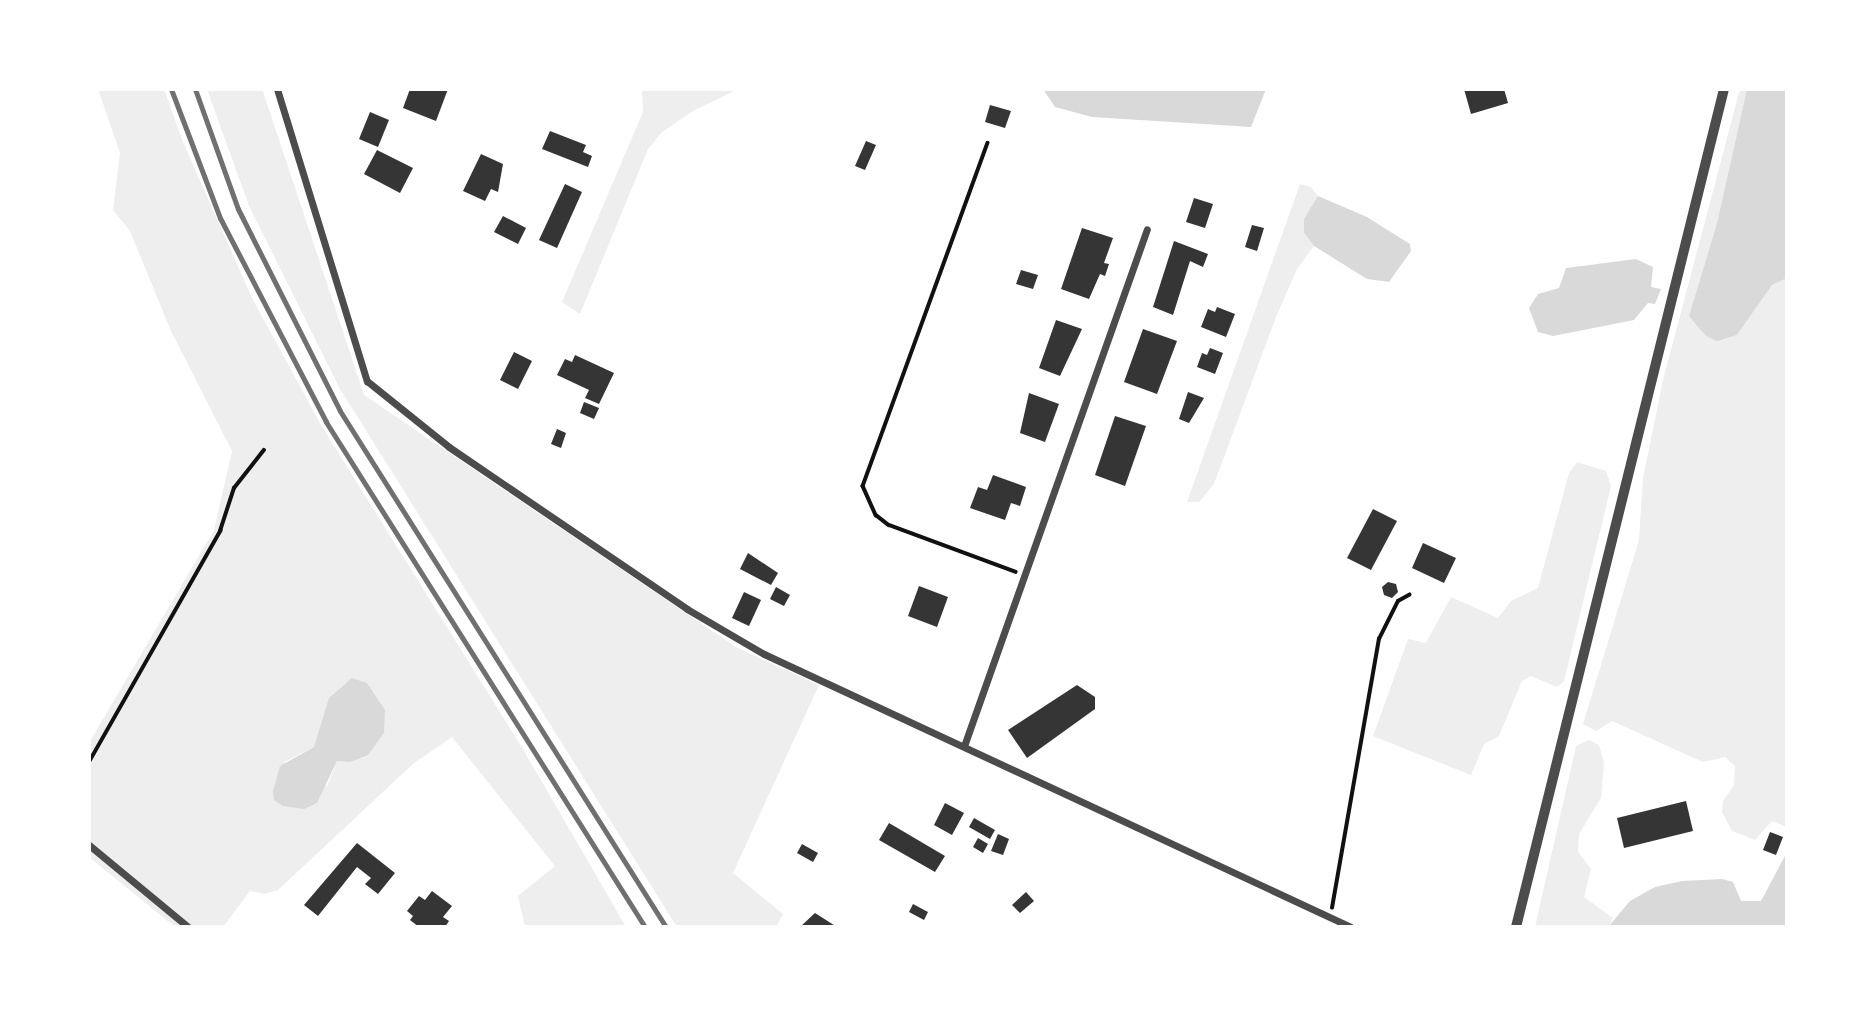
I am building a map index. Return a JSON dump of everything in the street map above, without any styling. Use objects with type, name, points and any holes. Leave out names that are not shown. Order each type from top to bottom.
[{"type":"street","points":[[277,89],[367,381],[449,447],[697,615],[764,654],[1351,927]]},
{"type":"street","points":[[1516,927],[1724,89]]},
{"type":"street","points":[[964,746],[1147,229]]},
{"type":"street","points":[[89,845],[188,927]]},
{"type":"path","points":[[988,143],[863,486],[867,502],[889,525],[1024,575]]},
{"type":"path","points":[[89,762],[220,531],[234,488],[264,450]]},
{"type":"path","points":[[1330,916],[1356,791],[1379,639],[1398,601],[1409,595]]},
{"type":"shaded area","points":[[98,89],[164,89],[183,142],[252,298],[321,425],[523,749],[626,927],[525,927],[518,896],[555,866],[452,737],[414,763],[278,890],[265,894],[250,891],[223,927],[175,927],[89,857],[89,743],[214,530],[232,451],[171,331],[130,231],[113,210],[120,153]],"holes":[[[314,747],[337,761],[327,786],[284,762]]]},
{"type":"shaded area","points":[[207,89],[262,89],[364,395],[736,647],[819,685],[733,873],[783,914],[776,927],[677,927],[340,389],[249,206]]},
{"type":"shaded area","points":[[642,89],[738,89],[693,111],[662,132],[648,149],[580,314],[562,302],[643,112]]},
{"type":"shaded area","points":[[1043,89],[1266,89],[1251,127],[1092,117],[1055,107]]},
{"type":"shaded area","points":[[1740,89],[1747,89],[1717,223],[1689,316],[1737,335],[1772,285],[1787,278],[1787,827],[1772,821],[1755,840],[1732,831],[1722,812],[1723,801],[1734,785],[1735,766],[1725,757],[1703,762],[1612,721],[1596,731],[1583,724],[1639,540],[1643,478],[1663,380]]},
{"type":"shaded area","points":[[1747,89],[1787,89],[1787,278],[1772,285],[1737,335],[1717,341],[1706,336],[1689,316],[1717,223]]},
{"type":"shaded area","points":[[1300,184],[1311,187],[1318,196],[1304,233],[1314,246],[1297,269],[1276,317],[1214,484],[1199,502],[1187,502]]},
{"type":"shaded area","points":[[1318,196],[1367,217],[1410,244],[1411,251],[1389,282],[1367,279],[1314,246],[1304,233],[1304,219]]},
{"type":"shaded area","points":[[1636,259],[1653,267],[1651,287],[1661,289],[1655,304],[1648,303],[1634,320],[1553,336],[1538,332],[1529,308],[1538,294],[1559,288],[1566,268]]},
{"type":"shaded area","points":[[1577,462],[1606,471],[1611,486],[1564,681],[1557,687],[1531,676],[1522,681],[1499,736],[1484,744],[1471,775],[1373,736],[1408,639],[1426,643],[1451,597],[1498,618],[1511,601],[1538,588],[1569,473]]},
{"type":"shaded area","points":[[352,678],[367,683],[385,710],[384,733],[368,755],[350,762],[337,761],[317,803],[304,809],[283,806],[274,800],[273,791],[280,766],[314,747],[329,698]]},
{"type":"shaded area","points":[[1589,740],[1599,745],[1604,762],[1601,798],[1579,834],[1578,852],[1591,869],[1584,897],[1613,918],[1608,927],[1535,927],[1576,746]]},
{"type":"shaded area","points":[[1787,852],[1787,927],[1608,927],[1630,901],[1655,887],[1682,881],[1722,879],[1733,882],[1741,901],[1761,901]]},
{"type":"building","points":[[410,89],[448,89],[436,121],[403,108]]},
{"type":"building","points":[[1464,89],[1504,89],[1508,103],[1471,114]]},
{"type":"building","points":[[990,105],[1011,111],[1005,128],[985,122]]},
{"type":"building","points":[[370,112],[389,120],[378,147],[359,139]]},
{"type":"building","points":[[550,131],[586,145],[583,152],[592,156],[588,167],[542,149]]},
{"type":"building","points":[[866,141],[876,145],[865,170],[855,166]]},
{"type":"building","points":[[377,150],[413,168],[400,193],[364,174]]},
{"type":"building","points":[[481,154],[503,164],[498,192],[491,189],[485,201],[463,191]]},
{"type":"building","points":[[565,184],[582,192],[557,248],[539,240]]},
{"type":"building","points":[[1194,198],[1213,204],[1205,228],[1186,222]]},
{"type":"building","points":[[503,216],[526,228],[518,244],[494,232]]},
{"type":"building","points":[[1252,225],[1264,228],[1257,251],[1245,247]]},
{"type":"building","points":[[1082,228],[1113,238],[1104,263],[1109,264],[1105,276],[1100,274],[1089,299],[1061,289]]},
{"type":"building","points":[[1174,241],[1208,254],[1203,267],[1190,261],[1173,315],[1153,307]]},
{"type":"building","points":[[1021,270],[1038,275],[1033,289],[1016,284]]},
{"type":"building","points":[[1217,307],[1235,314],[1226,337],[1201,327],[1208,309],[1215,312]]},
{"type":"building","points":[[1056,320],[1082,329],[1060,376],[1039,368]]},
{"type":"building","points":[[1143,329],[1177,341],[1157,394],[1124,382]]},
{"type":"building","points":[[1210,348],[1223,353],[1215,374],[1197,367],[1202,353],[1207,355]]},
{"type":"building","points":[[514,352],[532,361],[518,389],[500,380]]},
{"type":"building","points":[[575,355],[614,373],[599,404],[585,398],[589,390],[557,375],[565,359],[572,362]]},
{"type":"building","points":[[1188,392],[1204,398],[1189,423],[1179,419]]},
{"type":"building","points":[[1029,393],[1059,404],[1045,442],[1020,433]]},
{"type":"building","points":[[584,402],[599,408],[594,419],[580,413]]},
{"type":"building","points":[[1115,416],[1146,426],[1125,486],[1095,475]]},
{"type":"building","points":[[557,429],[566,433],[561,448],[551,444]]},
{"type":"building","points":[[993,475],[1026,487],[1020,506],[1011,503],[1005,520],[970,508],[978,487],[987,490]]},
{"type":"building","points":[[1373,509],[1397,521],[1371,570],[1347,558]]},
{"type":"building","points":[[1423,543],[1456,558],[1444,583],[1412,568]]},
{"type":"building","points":[[748,553],[778,573],[771,585],[740,569]]},
{"type":"building","points":[[1388,582],[1396,584],[1398,592],[1392,598],[1384,595],[1382,587]]},
{"type":"building","points":[[919,586],[948,597],[937,627],[908,616]]},
{"type":"building","points":[[776,587],[790,595],[784,606],[770,599]]},
{"type":"building","points":[[744,592],[761,600],[749,626],[732,618]]},
{"type":"building","points":[[1077,685],[1095,697],[1095,709],[1027,758],[1008,730]]},
{"type":"building","points":[[1686,801],[1693,831],[1624,848],[1617,818]]},
{"type":"building","points":[[945,803],[964,813],[952,835],[934,825]]},
{"type":"building","points":[[974,818],[995,830],[990,839],[969,827]]},
{"type":"building","points":[[889,823],[945,856],[935,872],[879,840]]},
{"type":"building","points":[[1770,832],[1783,837],[1776,855],[1763,850]]},
{"type":"building","points":[[998,834],[1009,839],[1003,855],[991,851]]},
{"type":"building","points":[[978,838],[988,844],[983,853],[973,847]]},
{"type":"building","points":[[357,843],[395,873],[378,894],[365,884],[371,878],[357,867],[318,916],[304,905]]},
{"type":"building","points":[[802,844],[818,853],[813,862],[797,853]]},
{"type":"building","points":[[432,891],[452,906],[443,917],[449,921],[445,927],[419,927],[410,920],[413,916],[407,911],[419,896],[425,900]]},
{"type":"building","points":[[1026,892],[1034,901],[1020,913],[1012,905]]},
{"type":"building","points":[[913,904],[928,912],[924,920],[909,912]]},
{"type":"building","points":[[815,913],[837,927],[800,927]]},
{"type":"railway","points":[[171,89],[220,218],[326,422],[645,927]]},
{"type":"railway","points":[[195,89],[238,209],[340,411],[666,927]]}]
